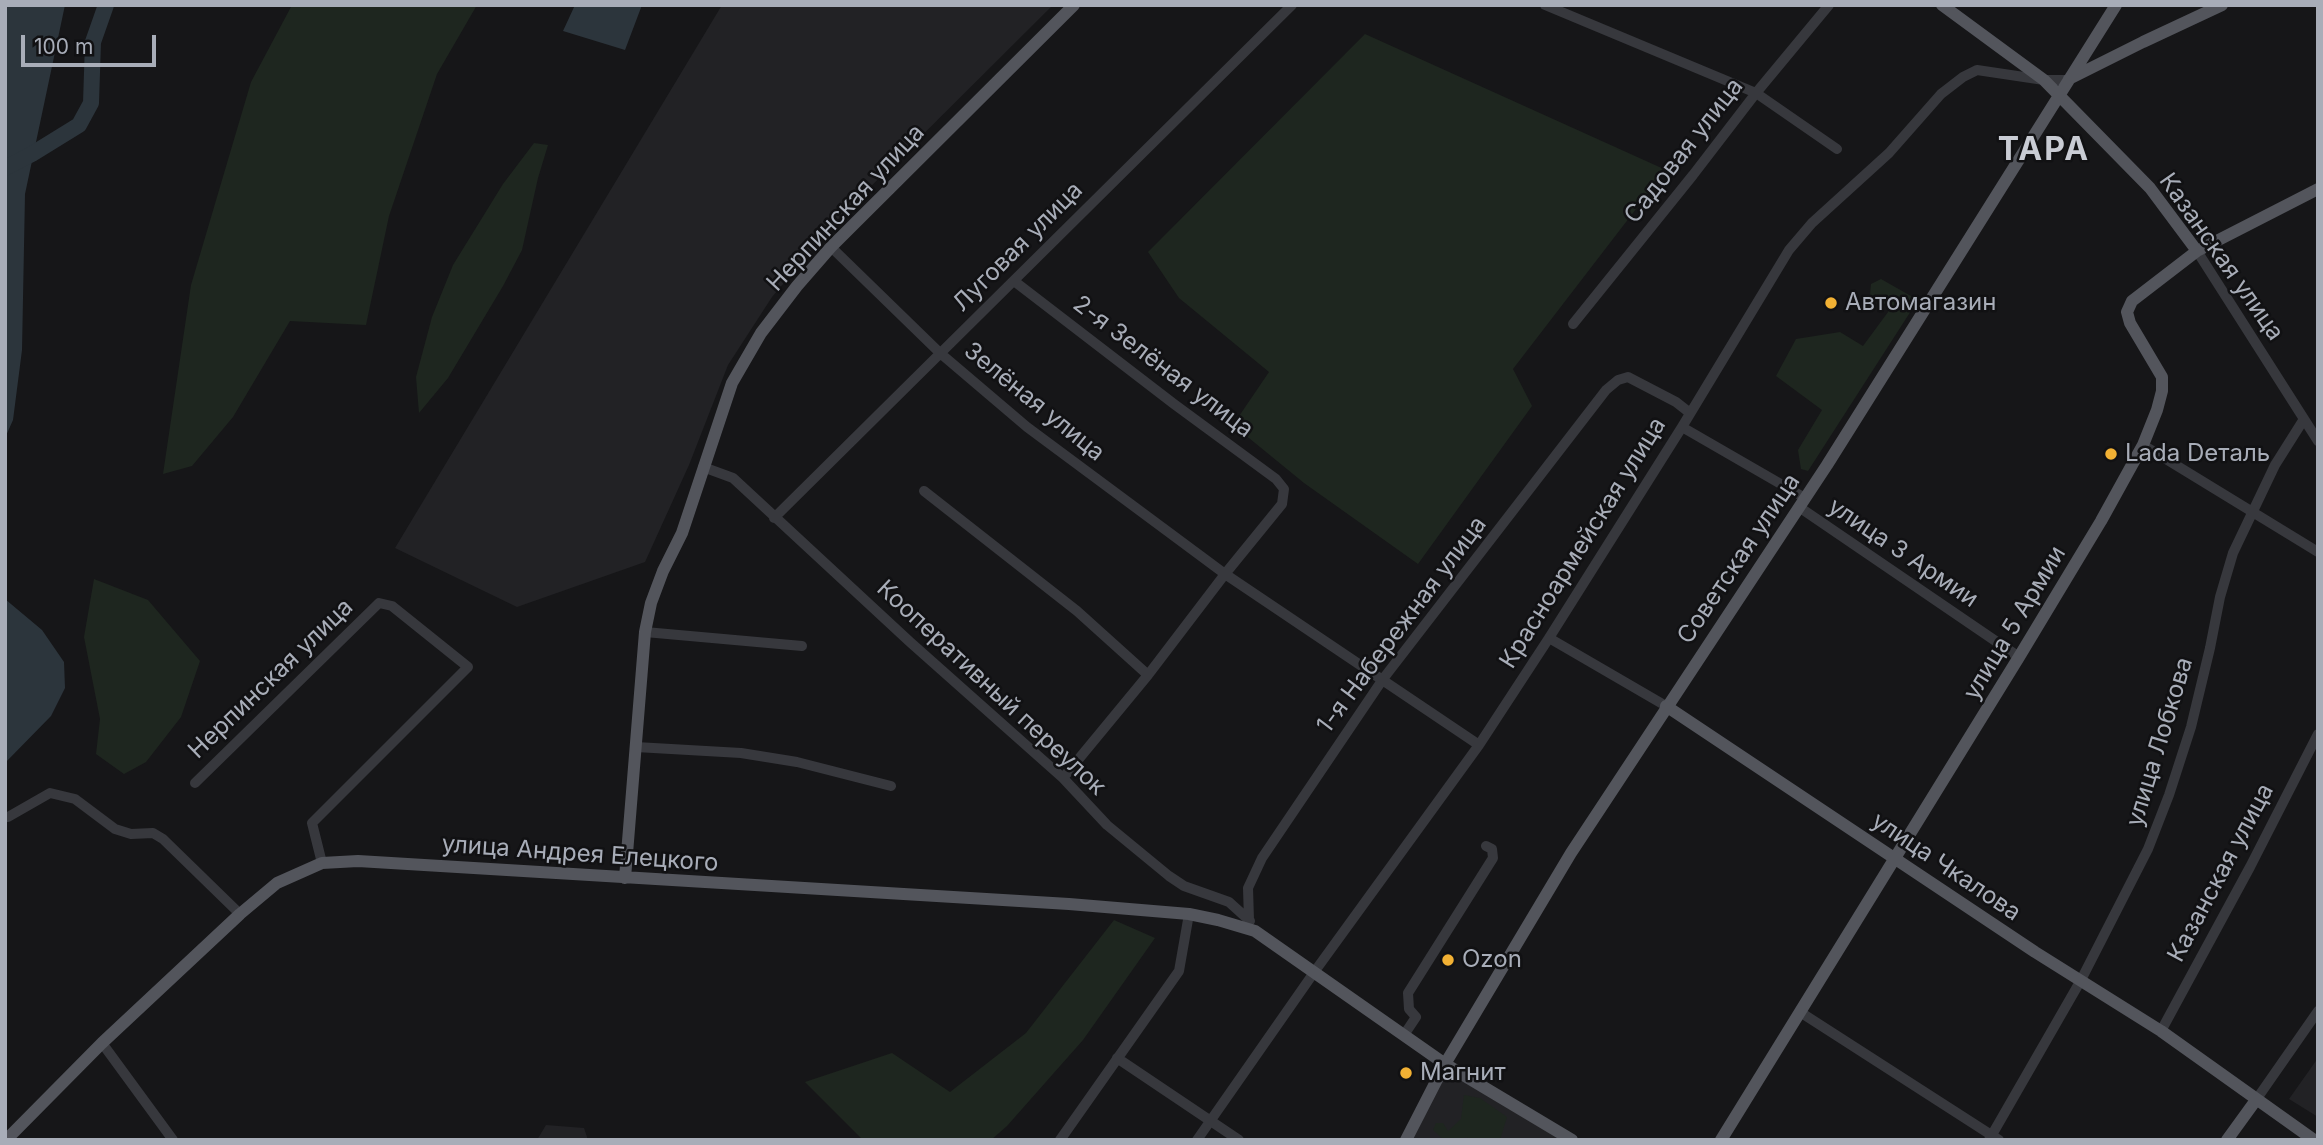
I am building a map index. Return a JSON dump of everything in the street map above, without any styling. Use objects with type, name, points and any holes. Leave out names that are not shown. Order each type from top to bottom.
[{"type":"main road","name":"Нерпинская улица","points":[[625,878],[645,632],[651,603],[682,533],[732,383],[761,333],[831,247],[1074,5]]},
{"type":"main road","name":"Казанская улица","points":[[1942,5],[2044,80],[2150,188],[2197,251]]},
{"type":"main road","name":"Советская улица","points":[[1406,1140],[1445,1064],[1571,853],[1802,502],[2116,5]]},
{"type":"main road","points":[[2069,80],[2143,41],[2222,5]]},
{"type":"main road","name":"улица 5 Армии","points":[[1721,1140],[2019,657],[2101,521],[2143,445],[2157,410],[2162,377],[2130,323],[2127,312],[2132,301],[2140,292],[2197,251],[2318,190]]},
{"type":"main road","name":"улица Чкалова","points":[[1667,706],[2035,952],[2161,1031],[2314,1140]]},
{"type":"main road","name":"улица Андрея Елецкого","points":[[6,1140],[102,1043],[277,883],[322,863],[358,860],[1069,904],[1189,914],[1252,925],[1445,1064],[1572,1140]]},
{"type":"main road","points":[[2227,1140],[2256,1100]]},
{"type":"street","name":"Луговая улица","points":[[774,518],[1292,5]]},
{"type":"street","points":[[1545,5],[1756,93],[1837,149]]},
{"type":"street","name":"Садовая улица","points":[[1573,324],[1829,5]]},
{"type":"street","name":"Красноармейская улица","points":[[1198,1140],[1315,971],[1479,745],[1682,427],[1789,250],[1812,223],[1889,153],[1941,94],[1963,77],[1977,70],[2044,80],[2069,80]]},
{"type":"street","name":"Зелёная улица","points":[[831,247],[940,353],[1027,427],[1225,573],[1479,745]]},
{"type":"street","name":"Казанская улица","points":[[2197,251],[2318,442]]},
{"type":"street","name":"2-я Зелёная улица","points":[[1014,281],[1276,479],[1284,489],[1282,504],[1225,573]]},
{"type":"street","name":"1-я Набережная улица","points":[[1252,925],[1248,888],[1262,858],[1383,679],[1606,390],[1618,380],[1628,377],[1676,402],[1690,414]]},
{"type":"street","name":"улица Лобкова","points":[[1993,1138],[2081,980],[2148,849],[2191,727],[2220,597],[2233,552],[2276,465],[2304,419]]},
{"type":"street","name":"улица 3 Армии","points":[[1682,427],[1802,502],[2019,657]]},
{"type":"street","points":[[2143,445],[2318,552]]},
{"type":"street","name":"Кооперативный переулок","points":[[704,467],[733,478],[1063,778],[1107,825],[1169,877],[1184,886],[1228,902],[1252,925]]},
{"type":"street","points":[[924,491],[1077,611],[1148,675]]},
{"type":"street","points":[[1063,778],[1148,675],[1225,573]]},
{"type":"street","name":"Нерпинская улица","points":[[195,783],[379,603],[393,606],[468,667],[312,823],[322,863]]},
{"type":"street","points":[[645,632],[802,646]]},
{"type":"street","name":"улица Чкалова","points":[[1549,638],[1667,706]]},
{"type":"street","name":"Казанская улица","points":[[2161,1031],[2318,734]]},
{"type":"street","points":[[636,747],[741,753],[774,758],[891,786]]},
{"type":"street","points":[[8,817],[50,793],[75,799],[115,829],[131,834],[153,833],[163,839],[240,914]]},
{"type":"street","points":[[1404,1035],[1416,1017],[1409,1009],[1408,993],[1493,858],[1492,849],[1486,846]]},
{"type":"street","points":[[1060,1140],[1179,971],[1189,914]]},
{"type":"street","points":[[2256,1100],[2318,1011]]},
{"type":"street","points":[[1800,1012],[1993,1138]]},
{"type":"street","points":[[102,1043],[173,1140]]},
{"type":"street","points":[[1117,1058],[1239,1140]]},
{"type":"shaded area","points":[[5,5],[65,5],[25,194],[22,350],[13,420],[5,438]]},
{"type":"shaded area","points":[[292,5],[477,5],[437,74],[389,216],[366,325],[290,321],[233,417],[192,466],[163,474],[191,285],[251,82]]},
{"type":"shaded area","points":[[575,5],[642,5],[625,50],[563,31]]},
{"type":"shaded area","points":[[722,5],[1053,5],[835,222],[772,297],[728,365],[689,465],[645,562],[517,607],[395,548]]},
{"type":"shaded area","points":[[1365,34],[1666,170],[1513,369],[1532,406],[1418,564],[1304,483],[1233,425],[1269,372],[1179,298],[1148,252]]},
{"type":"shaded area","points":[[534,143],[548,145],[522,250],[448,378],[419,413],[416,377],[432,317],[453,265],[503,184]]},
{"type":"shaded area","points":[[1881,279],[1918,300],[1808,471],[1801,469],[1798,450],[1822,410],[1776,376],[1796,339],[1840,332],[1863,346],[1891,308],[1870,295],[1871,284]]},
{"type":"shaded area","points":[[94,579],[148,600],[200,661],[181,717],[146,762],[124,774],[96,754],[100,719],[84,637]]},
{"type":"shaded area","points":[[5,599],[42,630],[64,662],[65,688],[51,716],[5,763]]},
{"type":"shaded area","points":[[1114,920],[1155,938],[1083,1040],[1007,1126],[991,1140],[863,1140],[805,1082],[892,1053],[950,1092],[1026,1033]]},
{"type":"shaded area","points":[[2318,1058],[2318,1117],[2289,1099]]},
{"type":"shaded area","points":[[1445,1064],[1572,1140],[1406,1140]]},
{"type":"shaded area","points":[[1464,1095],[1480,1098],[1507,1117],[1500,1140],[1474,1140],[1465,1137],[1465,1140],[1444,1140],[1433,1130],[1436,1123],[1443,1123],[1448,1131],[1461,1119]]},
{"type":"shaded area","points":[[546,1125],[584,1128],[588,1140],[537,1140]]},
{"type":"waterway","points":[[5,168],[79,125],[91,103],[93,42],[106,5]]},
{"type":"place","name":"Автомагазин","points":[[1831,303]]},
{"type":"place","name":"Lada Dеталь","points":[[2111,454]]},
{"type":"place","name":"Ozon","points":[[1448,960]]},
{"type":"place","name":"Магнит","points":[[1406,1073]]},
{"type":"district","name":"ТАРА","points":[[2044,150]]}]
